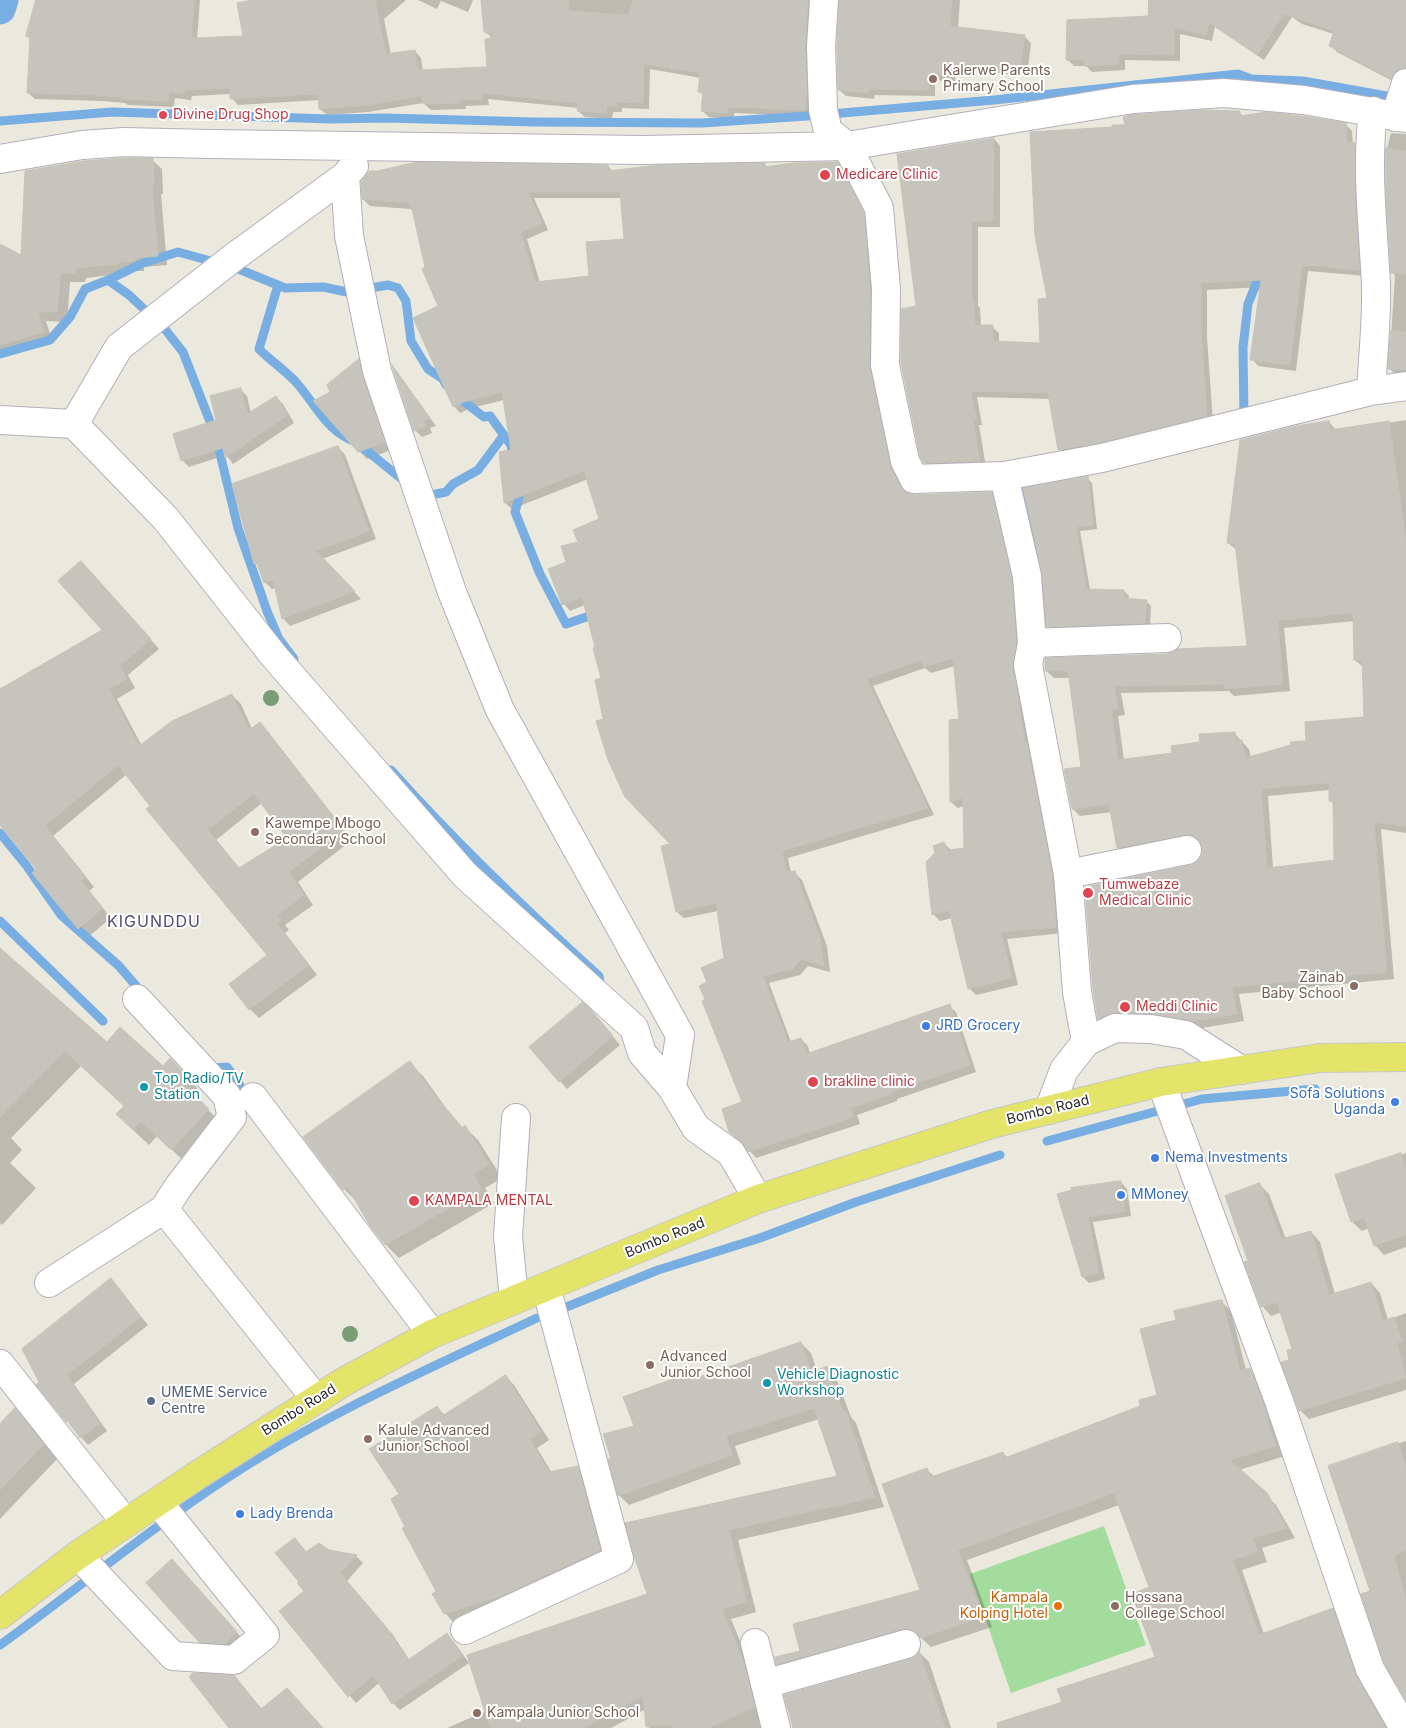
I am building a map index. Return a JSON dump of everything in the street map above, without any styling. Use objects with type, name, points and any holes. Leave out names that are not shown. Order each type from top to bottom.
[{"type":"main road","name":"Bombo Road","points":[[0,1615],[78,1555],[345,1381],[432,1334],[758,1199],[992,1124],[1161,1082],[1320,1058],[1406,1057]]},
{"type":"street","points":[[824,0],[821,47],[833,129],[879,208],[886,289],[885,365],[904,461],[914,479],[1004,476],[1102,458],[1371,392],[1406,386]]},
{"type":"street","points":[[1371,392],[1376,286],[1372,227],[1371,129],[1393,114],[1406,84]]},
{"type":"street","points":[[0,159],[82,145],[124,142],[642,150],[833,129],[1224,93],[1304,100],[1393,114]]},
{"type":"street","points":[[74,424],[119,347],[234,257],[345,176],[370,146]]},
{"type":"street","points":[[345,176],[349,236],[377,371],[452,592],[500,710],[680,1035],[672,1088]]},
{"type":"street","points":[[0,420],[74,424],[166,520],[274,656],[465,875],[634,1028],[642,1053],[672,1088],[696,1128],[731,1153],[758,1199]]},
{"type":"street","points":[[1004,476],[1027,576],[1032,644],[1028,665],[1068,874],[1077,992],[1086,1042]]},
{"type":"street","points":[[1032,644],[1167,638]]},
{"type":"street","points":[[1068,874],[1187,850]]},
{"type":"street","points":[[49,1283],[164,1209],[179,1186],[232,1117],[227,1096],[136,999]]},
{"type":"street","points":[[1049,1110],[1064,1070],[1086,1042],[1114,1028],[1151,1029],[1186,1035],[1241,1070]]},
{"type":"street","points":[[1161,1082],[1279,1401],[1370,1669],[1404,1728]]},
{"type":"street","points":[[253,1097],[432,1334]]},
{"type":"street","points":[[514,1300],[508,1236],[516,1118]]},
{"type":"street","points":[[164,1209],[316,1399]]},
{"type":"street","points":[[465,1630],[619,1560],[546,1287]]},
{"type":"street","points":[[0,1364],[126,1523]]},
{"type":"street","points":[[78,1555],[173,1656],[234,1660],[265,1635],[158,1502]]},
{"type":"street","points":[[754,1643],[776,1728]]},
{"type":"street","points":[[765,1684],[906,1644]]},
{"type":"green space","points":[[1104,1526],[1146,1645],[1011,1693],[970,1574]]},
{"type":"building","points":[[36,0],[194,0],[191,38],[243,36],[237,3],[252,0],[375,0],[386,54],[415,50],[418,70],[487,67],[485,39],[495,37],[484,32],[481,0],[568,0],[569,11],[628,15],[633,0],[808,0],[805,46],[807,89],[805,110],[728,107],[728,113],[701,111],[703,92],[698,92],[700,73],[644,64],[643,103],[616,102],[616,106],[607,106],[606,113],[577,111],[578,103],[482,93],[483,99],[460,100],[460,103],[423,104],[422,96],[361,106],[319,109],[318,94],[230,99],[230,88],[186,90],[185,94],[169,92],[168,101],[120,99],[120,97],[94,95],[27,93],[30,38],[26,36]]},
{"type":"building","points":[[839,0],[952,0],[950,26],[1025,35],[1020,69],[1010,68],[1010,70],[950,62],[949,76],[929,74],[929,90],[869,89],[868,93],[838,90]]},
{"type":"building","points":[[1149,0],[1406,0],[1406,68],[1396,71],[1391,79],[1329,46],[1334,31],[1284,14],[1257,55],[1209,22],[1206,35],[1174,28],[1174,55],[1119,54],[1119,64],[1084,66],[1084,60],[1066,60],[1067,20],[1148,16]]},
{"type":"building","points":[[1199,110],[1240,111],[1240,116],[1267,112],[1346,123],[1347,142],[1355,143],[1355,198],[1360,270],[1302,265],[1290,365],[1250,360],[1261,280],[1201,283],[1201,330],[1207,416],[1099,443],[1058,450],[1048,393],[971,391],[976,418],[973,419],[980,461],[924,463],[920,456],[901,363],[901,309],[916,306],[897,154],[994,138],[993,221],[972,221],[972,300],[974,300],[975,325],[993,325],[993,341],[1040,343],[1038,299],[1047,298],[1035,236],[1030,132],[1112,127],[1112,125],[1125,125],[1123,117],[1130,115]]},
{"type":"building","points":[[1386,148],[1406,151],[1406,274],[1391,273],[1386,197]]},
{"type":"building","points":[[153,158],[154,184],[152,185],[158,256],[135,258],[135,261],[119,262],[119,264],[76,268],[76,273],[61,273],[57,312],[38,312],[44,332],[0,345],[0,244],[21,255],[25,171],[84,161]]},
{"type":"building","points":[[417,162],[608,165],[608,171],[658,165],[765,163],[765,167],[793,163],[838,162],[864,212],[870,290],[870,368],[891,468],[900,486],[906,492],[914,495],[992,492],[1012,578],[1016,642],[1013,668],[1025,743],[1027,742],[1052,876],[1056,927],[1001,932],[1012,978],[968,989],[949,910],[932,915],[926,862],[935,853],[933,846],[944,842],[950,855],[950,850],[964,848],[963,798],[950,802],[949,720],[959,719],[953,658],[923,667],[921,660],[867,679],[928,808],[782,851],[786,872],[795,871],[820,938],[824,966],[801,959],[793,969],[763,976],[788,1042],[801,1038],[806,1054],[950,1004],[970,1065],[851,1108],[854,1117],[748,1152],[740,1141],[729,1132],[722,1109],[742,1102],[702,1001],[705,999],[699,986],[707,982],[701,968],[724,958],[716,903],[676,912],[661,846],[670,844],[625,797],[608,760],[596,721],[603,719],[595,680],[601,678],[582,597],[562,605],[548,569],[566,562],[561,546],[578,542],[573,530],[599,519],[584,471],[504,503],[499,452],[511,450],[502,392],[464,402],[453,407],[413,318],[438,306],[422,269],[425,267],[412,209],[410,209],[409,203],[362,199],[361,182],[369,171]],"holes":[[[528,192],[620,192],[624,239],[586,242],[589,276],[535,282],[521,232],[542,223]]]},
{"type":"building","points":[[1391,331],[1406,332],[1406,370],[1388,369]]},
{"type":"building","points":[[359,359],[362,376],[385,442],[358,452],[313,401],[330,392],[327,385]]},
{"type":"building","points":[[392,365],[430,418],[423,421],[426,426],[414,431]]},
{"type":"building","points":[[241,388],[247,414],[276,396],[288,415],[225,458],[223,448],[181,461],[173,434],[216,420],[210,396]]},
{"type":"building","points":[[1329,421],[1330,430],[1389,421],[1406,541],[1406,827],[1374,822],[1387,972],[1232,987],[1237,1014],[1193,1021],[1154,1014],[1115,1012],[1098,1019],[1093,990],[1085,887],[1191,865],[1198,861],[1202,855],[1202,847],[1198,839],[1192,835],[1184,835],[1117,848],[1109,804],[1072,809],[1064,769],[1081,767],[1068,671],[1045,671],[1045,658],[1168,654],[1177,649],[1247,646],[1235,543],[1227,543],[1240,440],[1296,426]],"holes":[[[1353,613],[1354,660],[1362,660],[1364,717],[1305,722],[1306,741],[1290,742],[1291,745],[1245,758],[1242,740],[1236,741],[1235,732],[1199,734],[1200,742],[1171,746],[1172,753],[1118,760],[1111,709],[1118,708],[1114,686],[1225,684],[1225,689],[1283,684],[1278,621]],[[1329,783],[1329,801],[1333,801],[1334,860],[1267,868],[1261,789]]]},
{"type":"building","points":[[338,446],[369,531],[316,551],[355,591],[282,619],[273,580],[264,583],[257,563],[254,564],[232,484]]},
{"type":"building","points":[[1088,476],[1093,525],[1076,527],[1086,589],[1124,590],[1124,598],[1147,600],[1145,623],[1046,627],[1042,573],[1023,488]]},
{"type":"building","points":[[81,561],[151,639],[120,666],[127,679],[109,689],[139,746],[172,721],[232,694],[249,730],[260,722],[344,830],[289,872],[304,895],[277,916],[281,920],[277,923],[309,965],[249,1010],[229,984],[267,955],[146,809],[150,806],[118,765],[45,826],[86,877],[81,881],[103,908],[78,929],[32,873],[36,869],[0,825],[0,689],[102,630],[58,581]],"holes":[[[254,794],[287,838],[239,868],[208,830]]]},
{"type":"building","points":[[0,948],[107,1042],[120,1027],[163,1066],[170,1058],[184,1073],[178,1080],[209,1109],[171,1150],[141,1121],[133,1130],[116,1114],[124,1106],[65,1051],[0,1117]]},
{"type":"building","points":[[583,1002],[613,1036],[559,1082],[529,1047]]},
{"type":"building","points":[[410,1061],[462,1128],[465,1125],[489,1164],[473,1174],[482,1189],[385,1245],[370,1226],[347,1186],[343,1190],[303,1137]]},
{"type":"building","points":[[1401,1153],[1406,1168],[1406,1235],[1374,1246],[1364,1218],[1351,1222],[1335,1175]]},
{"type":"building","points":[[1121,1181],[1125,1211],[1088,1217],[1099,1273],[1082,1277],[1057,1194],[1072,1190],[1071,1188]]},
{"type":"building","points":[[1260,1183],[1281,1239],[1311,1231],[1329,1295],[1371,1282],[1383,1321],[1394,1317],[1402,1341],[1397,1343],[1406,1378],[1299,1411],[1281,1362],[1289,1360],[1287,1350],[1292,1349],[1277,1302],[1261,1307],[1244,1262],[1248,1261],[1225,1196]]},
{"type":"building","points":[[111,1278],[141,1317],[67,1375],[100,1423],[80,1438],[36,1385],[39,1382],[22,1349]]},
{"type":"building","points":[[1222,1300],[1240,1371],[1250,1368],[1269,1420],[1267,1420],[1276,1446],[1230,1460],[1267,1493],[1287,1528],[1253,1538],[1257,1552],[1233,1560],[1259,1635],[1333,1608],[1355,1674],[1386,1728],[998,1728],[997,1723],[1062,1702],[1057,1689],[1155,1657],[1132,1594],[1149,1587],[1114,1493],[958,1550],[983,1617],[920,1638],[916,1632],[910,1629],[902,1629],[776,1665],[775,1657],[800,1651],[793,1624],[920,1590],[882,1484],[927,1468],[931,1477],[1003,1452],[1005,1458],[1140,1406],[1139,1400],[1157,1395],[1140,1329],[1176,1320],[1174,1311]]},
{"type":"building","points":[[801,1342],[812,1372],[827,1366],[843,1412],[846,1411],[875,1497],[729,1530],[747,1602],[722,1609],[744,1664],[755,1707],[708,1728],[674,1728],[671,1724],[646,1727],[643,1696],[583,1728],[490,1728],[467,1655],[647,1594],[625,1523],[837,1476],[814,1408],[726,1436],[732,1455],[618,1496],[608,1459],[611,1459],[603,1434],[634,1426],[623,1397],[695,1371],[698,1377]]},
{"type":"building","points":[[506,1375],[541,1432],[530,1439],[549,1472],[578,1466],[600,1550],[498,1597],[444,1614],[432,1594],[436,1591],[402,1528],[405,1527],[391,1499],[399,1494],[369,1449],[437,1406],[443,1415]]},
{"type":"building","points":[[15,1408],[44,1444],[0,1490],[0,1424]]},
{"type":"building","points":[[1398,1442],[1406,1467],[1406,1550],[1394,1556],[1406,1600],[1406,1700],[1384,1663],[1361,1594],[1370,1591],[1328,1466]]},
{"type":"building","points":[[295,1538],[306,1552],[319,1543],[329,1550],[357,1555],[340,1573],[386,1627],[408,1660],[447,1633],[462,1656],[392,1704],[373,1675],[348,1697],[279,1611],[304,1591],[275,1553]]},
{"type":"building","points":[[172,1559],[237,1632],[224,1644],[199,1642],[146,1583]]},
{"type":"building","points":[[919,1651],[945,1728],[793,1728],[784,1695],[910,1659],[917,1655]]},
{"type":"building","points":[[193,1673],[234,1675],[261,1709],[287,1688],[323,1728],[229,1728],[189,1677]]},
{"type":"waterway","points":[[0,9],[3,0]]},
{"type":"waterway","points":[[0,121],[112,112],[330,119],[386,118],[534,122],[702,123],[994,100],[1238,74],[1251,79],[1303,81],[1398,98]]},
{"type":"waterway","points":[[108,280],[143,263],[178,252],[218,263]]},
{"type":"waterway","points":[[231,266],[285,288],[323,287],[347,292],[388,285],[398,288],[406,301],[411,341],[428,369],[443,379],[446,385]]},
{"type":"waterway","points":[[1244,420],[1243,347],[1248,304],[1262,269]]},
{"type":"waterway","points":[[0,354],[50,340],[70,317],[85,289],[108,280],[129,295],[164,328],[183,352],[216,437],[238,528],[267,611],[279,639],[294,659]]},
{"type":"waterway","points":[[278,285],[259,349],[294,380],[328,424],[336,431],[356,442],[408,484]]},
{"type":"waterway","points":[[455,395],[484,417],[490,416],[511,445],[512,453]]},
{"type":"waterway","points":[[422,494],[431,495],[446,492],[453,484],[478,470],[504,435]]},
{"type":"waterway","points":[[1028,481],[1023,482],[1021,490],[1035,555]]},
{"type":"waterway","points":[[517,486],[519,498],[515,512],[540,574],[566,624],[598,613]]},
{"type":"waterway","points":[[1041,587],[1047,619]]},
{"type":"waterway","points":[[391,770],[492,876],[599,976],[601,988]]},
{"type":"waterway","points":[[0,833],[26,865],[61,915],[119,966],[143,994]]},
{"type":"waterway","points":[[0,921],[103,1021]]},
{"type":"waterway","points":[[210,1065],[214,1068],[227,1067],[247,1098]]},
{"type":"waterway","points":[[1047,1141],[1202,1099],[1315,1089]]},
{"type":"waterway","points":[[559,1310],[658,1270],[760,1238],[856,1202],[1000,1155]]},
{"type":"waterway","points":[[0,1645],[158,1526],[250,1463],[330,1418],[412,1376],[537,1318]]},
{"type":"place","name":"Kalerwe Parents Primary School","points":[[933,79]]},
{"type":"place","name":"Divine Drug Shop","points":[[163,115]]},
{"type":"place","name":"Medicare Clinic","points":[[825,175]]},
{"type":"place","name":"Kawempe Mbogo Secondary School","points":[[255,832]]},
{"type":"place","name":"Tumwebaze Medical Clinic","points":[[1088,893]]},
{"type":"place","name":"Zainab Baby School","points":[[1354,986]]},
{"type":"place","name":"Meddi Clinic","points":[[1125,1007]]},
{"type":"place","name":"JRD Grocery","points":[[926,1026]]},
{"type":"place","name":"brakline clinic","points":[[813,1082]]},
{"type":"place","name":"Top Radio/TV Station","points":[[144,1087]]},
{"type":"place","name":"Sofa Solutions Uganda","points":[[1395,1102]]},
{"type":"place","name":"Nema Investments","points":[[1155,1158]]},
{"type":"place","name":"MMoney","points":[[1121,1195]]},
{"type":"place","name":"KAMPALA MENTAL","points":[[414,1201]]},
{"type":"place","name":"Advanced Junior School","points":[[650,1365]]},
{"type":"place","name":"Vehicle Diagnostic Workshop","points":[[767,1383]]},
{"type":"place","name":"UMEME Service Centre","points":[[151,1401]]},
{"type":"place","name":"Kalule Advanced Junior School","points":[[368,1439]]},
{"type":"place","name":"Lady Brenda","points":[[240,1514]]},
{"type":"place","name":"Kampala Kolping Hotel","points":[[1058,1606]]},
{"type":"place","name":"Hossana College School","points":[[1115,1606]]},
{"type":"place","name":"Kampala Junior School","points":[[477,1713]]},
{"type":"district","name":"KIGUNDDU","points":[[154,922]]}]
